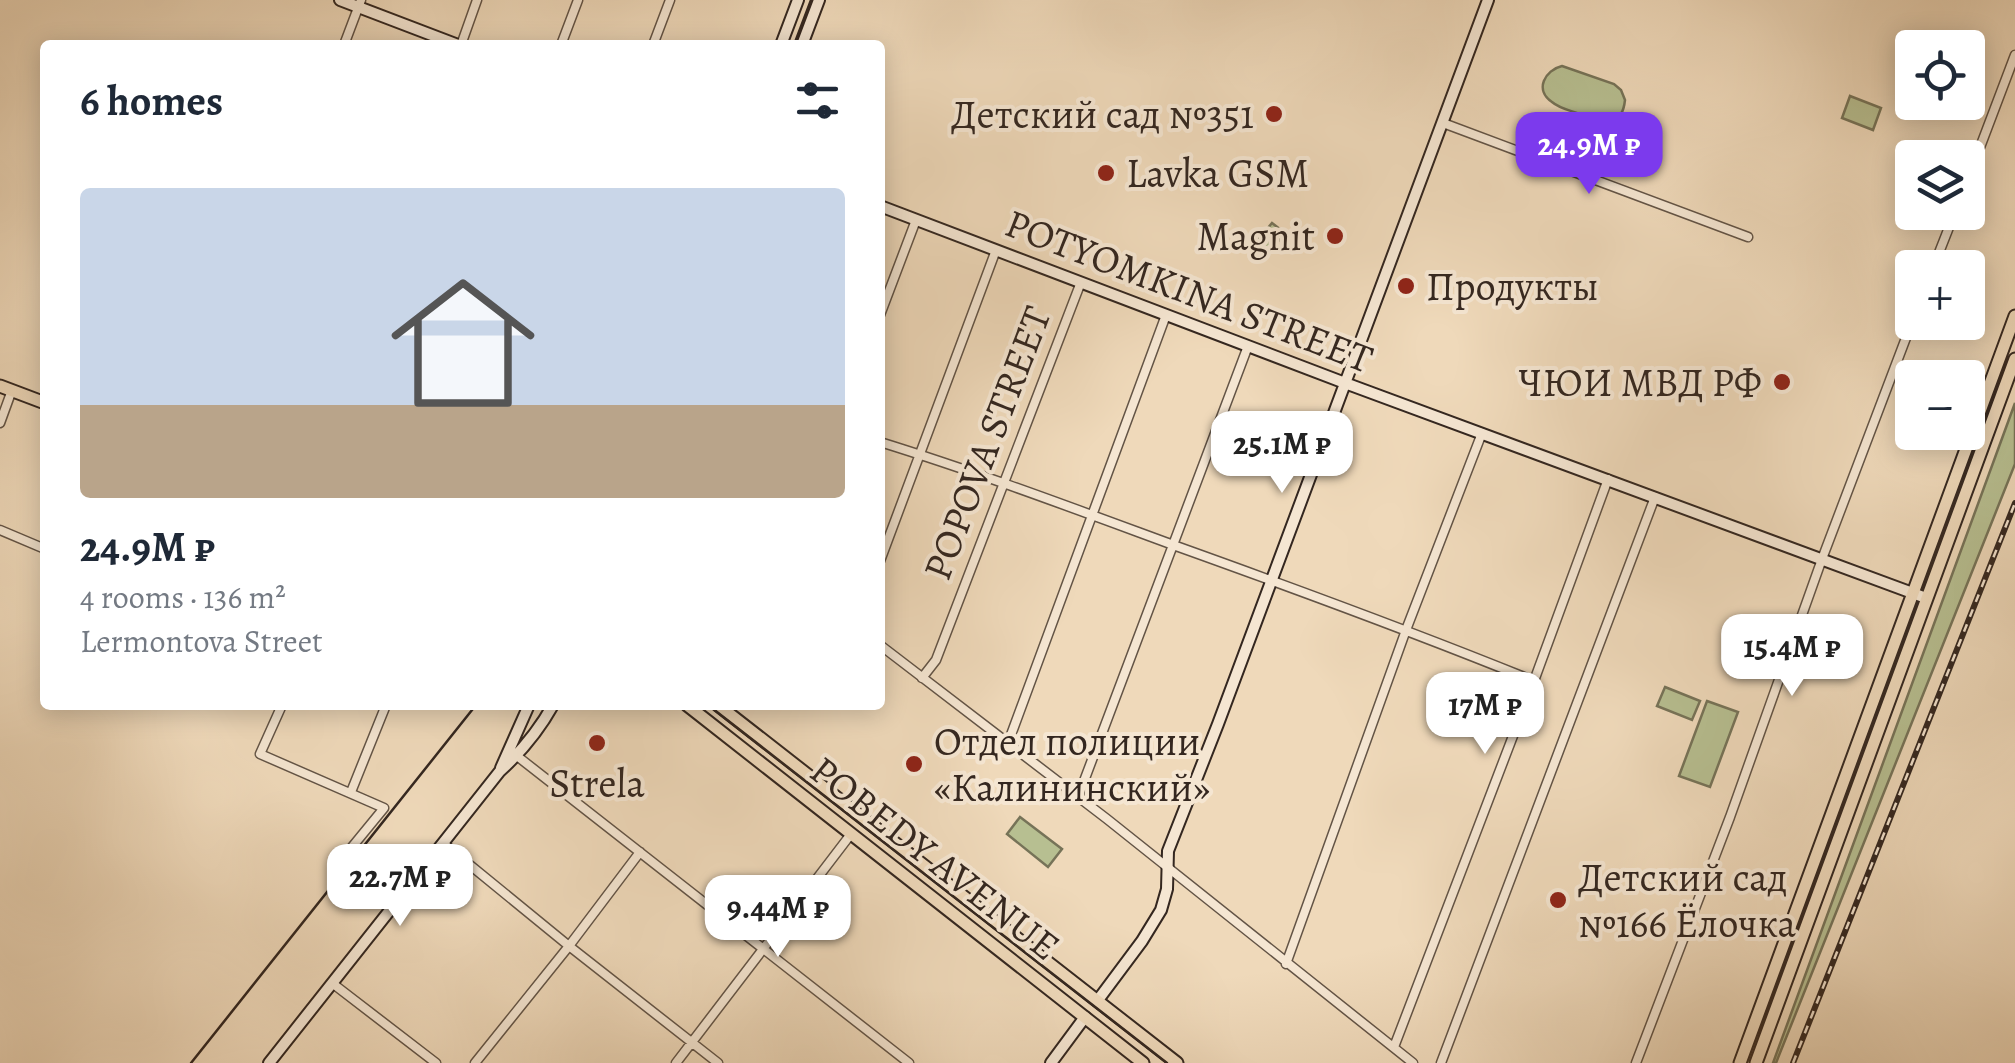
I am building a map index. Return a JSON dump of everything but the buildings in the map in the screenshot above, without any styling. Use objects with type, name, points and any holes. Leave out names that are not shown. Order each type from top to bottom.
[{"type":"main road","points":[[1740,1063],[2015,316]]},
{"type":"main road","points":[[1756,1063],[2015,359]]},
{"type":"main road","points":[[6,388],[40,401]]},
{"type":"main road","name":"POBEDY AVENUE","points":[[693,710],[1143,1063]]},
{"type":"main road","name":"POBEDY AVENUE","points":[[724,710],[1177,1063]]},
{"type":"main road","points":[[1085,1017],[1098,1000]]},
{"type":"street","points":[[340,0],[360,4],[447,40]]},
{"type":"street","points":[[461,40],[478,0]]},
{"type":"street","points":[[563,40],[578,0]]},
{"type":"street","points":[[656,40],[670,0]]},
{"type":"street","points":[[783,40],[798,0]]},
{"type":"street","points":[[804,40],[819,0]]},
{"type":"street","points":[[1098,1000],[1155,922],[1166,890],[1168,851],[1488,0]]},
{"type":"street","points":[[346,40],[360,4]]},
{"type":"street","points":[[1983,140],[2015,55]]},
{"type":"street","points":[[1442,123],[1748,237]]},
{"type":"street","name":"POTYOMKINA STREET","points":[[885,208],[1926,598]]},
{"type":"street","points":[[885,302],[916,220]]},
{"type":"street","points":[[885,547],[996,250]]},
{"type":"street","name":"POPOVA STREET","points":[[922,678],[936,660],[1081,282]]},
{"type":"street","points":[[1008,743],[1166,315]]},
{"type":"street","points":[[1636,1063],[1905,340]]},
{"type":"street","points":[[1078,797],[1248,346]]},
{"type":"street","points":[[0,424],[6,388]]},
{"type":"street","points":[[1286,964],[1406,630],[1482,433]]},
{"type":"street","points":[[885,444],[1092,514],[1534,681]]},
{"type":"street","points":[[1394,1047],[1608,480]]},
{"type":"street","points":[[1441,1063],[1655,497]]},
{"type":"street","points":[[0,530],[40,547]]},
{"type":"street","points":[[885,649],[1413,1063]]},
{"type":"street","points":[[280,710],[260,754],[384,808],[352,847],[368,858],[421,870]]},
{"type":"street","points":[[351,792],[384,710]]},
{"type":"street","points":[[500,772],[527,710]]},
{"type":"street","points":[[268,1063],[550,710]]},
{"type":"street","points":[[517,756],[908,1063]]},
{"type":"street","points":[[676,1063],[851,834]]},
{"type":"street","points":[[443,842],[718,1063]]},
{"type":"street","points":[[475,1063],[640,852]]},
{"type":"street","points":[[332,983],[436,1063]]},
{"type":"street","points":[[1051,1063],[1085,1017]]},
{"type":"green space","points":[[1562,66],[1621,90],[1625,100],[1620,116],[1616,120],[1597,120],[1552,102],[1544,92],[1544,81]]},
{"type":"green space","points":[[1850,96],[1881,108],[1873,130],[1842,118]]},
{"type":"green space","points":[[1272,223],[1285,233],[1264,259],[1251,248]]},
{"type":"green space","points":[[2015,403],[2015,464],[1773,1063]]},
{"type":"green space","points":[[1665,687],[1700,701],[1692,720],[1657,706]]},
{"type":"green space","points":[[1707,701],[1738,712],[1710,787],[1679,776]]},
{"type":"green space","points":[[1020,817],[1062,849],[1048,867],[1007,834]]},
{"type":"tram line","points":[[796,40],[811,0]]},
{"type":"tram line","points":[[191,1063],[472,710]]},
{"type":"tram line","points":[[714,710],[1167,1063]]},
{"type":"railway","points":[[1793,1063],[2015,503]]},
{"type":"place","name":"Детский сад №351","points":[[1274,114]]},
{"type":"place","name":"Lavka GSM","points":[[1106,173]]},
{"type":"place","name":"Magnit","points":[[1335,236]]},
{"type":"place","name":"Продукты","points":[[1406,286]]},
{"type":"place","name":"ЧЮИ МВД РФ","points":[[1782,382]]},
{"type":"place","name":"Strela","points":[[597,743]]},
{"type":"place","name":"Отдел полиции «Калининский»","points":[[914,764]]},
{"type":"place","name":"Детский сад №166 Ёлочка","points":[[1558,900]]}]
